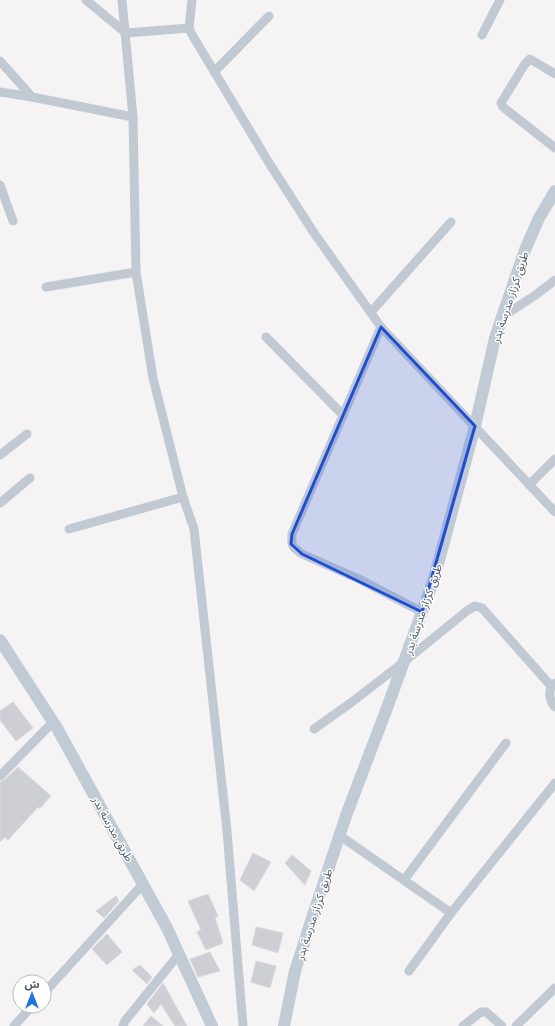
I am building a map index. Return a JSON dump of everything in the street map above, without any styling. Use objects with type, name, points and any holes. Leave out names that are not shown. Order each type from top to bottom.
[{"type":"street","points":[[86,0],[126,33],[189,28]]},
{"type":"street","points":[[122,0],[133,117],[136,272],[153,378],[183,497],[194,530],[227,831],[243,1026]]},
{"type":"street","points":[[192,0],[189,28],[190,33],[271,166],[314,233],[381,327],[555,512]]},
{"type":"street","points":[[482,35],[500,0]]},
{"type":"street","points":[[214,72],[269,16]]},
{"type":"street","points":[[555,74],[530,59],[525,64],[501,103],[503,107],[555,148]]},
{"type":"street","points":[[0,61],[32,97]]},
{"type":"street","points":[[0,92],[133,117]]},
{"type":"street","points":[[0,185],[13,221]]},
{"type":"street","name":"طريق كرزاز مدرسة بدر","points":[[284,1026],[295,971],[339,835],[405,661],[434,579],[475,426],[495,338],[524,250],[539,218],[555,191]]},
{"type":"street","points":[[371,312],[451,222]]},
{"type":"street","points":[[46,287],[136,272]]},
{"type":"street","points":[[502,317],[555,280]]},
{"type":"street","points":[[381,327],[292,534],[291,544],[294,549],[302,554],[359,579],[422,612]]},
{"type":"street","points":[[266,337],[343,415]]},
{"type":"street","points":[[0,455],[27,434]]},
{"type":"street","points":[[529,485],[555,459]]},
{"type":"street","points":[[0,503],[30,478]]},
{"type":"street","points":[[69,529],[183,497]]},
{"type":"street","points":[[314,729],[352,702],[475,606],[482,608],[553,684],[550,696],[555,707]]},
{"type":"street","name":"طريق مدرسة بدر","points":[[0,640],[53,722],[143,884],[167,928],[212,1026]]},
{"type":"street","points":[[0,776],[53,722]]},
{"type":"street","points":[[404,880],[506,743]]},
{"type":"street","points":[[409,972],[451,913],[555,783]]},
{"type":"street","points":[[339,835],[451,913]]},
{"type":"street","points":[[52,984],[143,884]]},
{"type":"street","points":[[123,1026],[125,1021],[179,954]]},
{"type":"street","points":[[516,1026],[555,988]]},
{"type":"street","points":[[463,1026],[475,1015],[481,1012],[486,1012],[502,1026]]},
{"type":"street","points":[[14,1026],[25,1014]]},
{"type":"highlighted area","points":[[381,327],[475,426],[422,612],[302,554],[291,544],[292,534]]},
{"type":"building","points":[[13,702],[33,728],[16,741],[0,720],[0,711]]},
{"type":"building","points":[[18,767],[51,796],[40,808],[38,807],[8,840],[5,837],[0,842],[0,782]]},
{"type":"building","points":[[253,853],[271,862],[254,891],[240,880]]},
{"type":"building","points":[[292,855],[311,871],[305,885],[285,863]]},
{"type":"building","points":[[208,894],[218,916],[215,918],[223,943],[206,950],[197,932],[201,930],[188,901]]},
{"type":"building","points":[[116,896],[119,901],[104,918],[96,911]]},
{"type":"building","points":[[256,927],[283,933],[278,953],[252,945]]},
{"type":"building","points":[[107,934],[122,952],[107,965],[92,949]]},
{"type":"building","points":[[210,952],[220,971],[198,977],[190,959]]},
{"type":"building","points":[[256,961],[276,966],[270,988],[251,982]]},
{"type":"building","points":[[140,965],[152,977],[147,984],[132,970]]},
{"type":"building","points":[[163,983],[187,1026],[175,1026],[161,1004],[154,1013],[147,1004]]},
{"type":"building","points":[[151,1016],[163,1026],[143,1026]]}]
